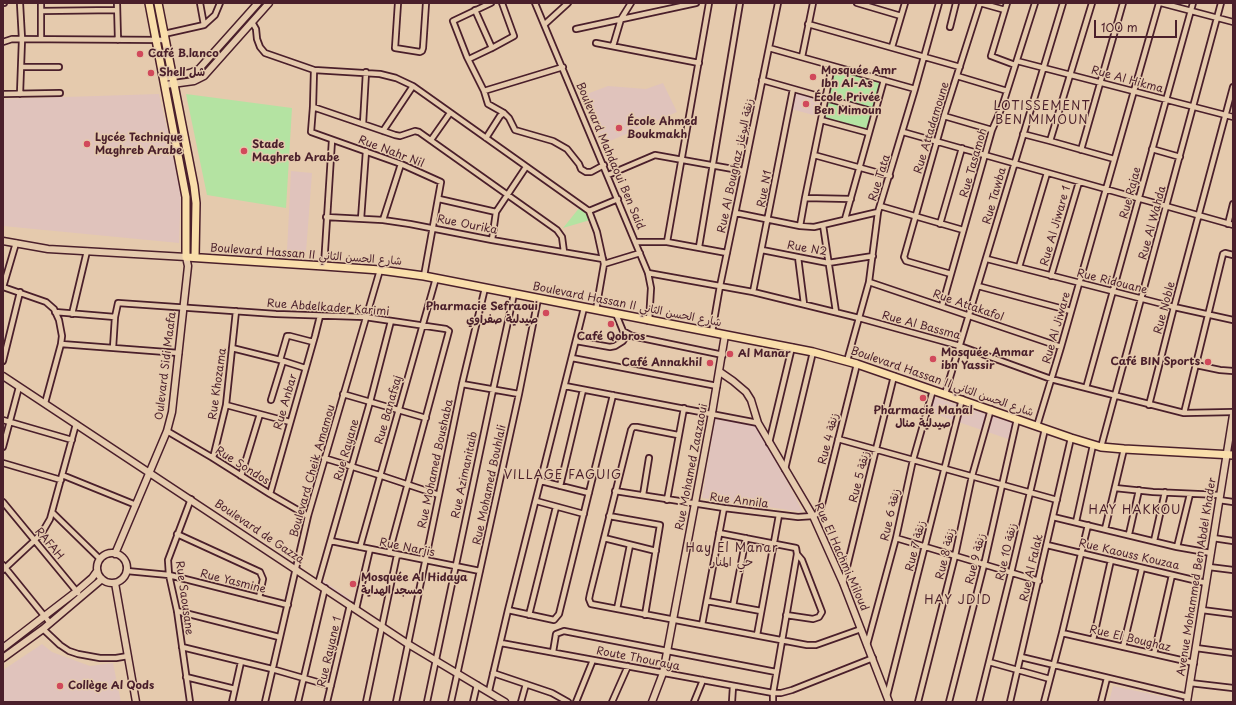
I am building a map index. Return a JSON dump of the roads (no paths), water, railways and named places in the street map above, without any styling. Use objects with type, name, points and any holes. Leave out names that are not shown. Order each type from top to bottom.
[{"type":"main road","points":[[149,3],[186,197],[186,257]]},
{"type":"main road","points":[[158,3],[195,193],[195,257]]},
{"type":"main road","name":"Boulevard Hassan II شارع الحسن الثاني","points":[[186,257],[380,270],[436,278],[813,352],[894,376],[1071,438],[1101,447],[1230,454]]},
{"type":"street","points":[[20,3],[22,39],[20,94]]},
{"type":"street","points":[[41,3],[41,39]]},
{"type":"street","points":[[117,3],[118,40]]},
{"type":"street","points":[[200,3],[204,25]]},
{"type":"street","points":[[3,42],[12,39],[156,40],[204,25],[215,15],[220,3]]},
{"type":"street","points":[[164,82],[173,80],[199,69],[258,3]]},
{"type":"street","points":[[173,80],[194,81],[204,76],[269,3]]},
{"type":"street","points":[[398,3],[395,48],[420,52],[423,48],[426,3]]},
{"type":"street","points":[[491,3],[453,21],[484,91],[488,104],[504,113],[509,118],[515,130],[553,141],[567,149],[579,164],[581,170],[592,172],[604,165]]},
{"type":"street","points":[[469,59],[511,39],[514,36],[502,3]]},
{"type":"street","name":"Boulevard Mahdaoui Ben Said","points":[[535,3],[648,273],[651,288],[649,321]]},
{"type":"street","points":[[545,24],[568,3]]},
{"type":"street","points":[[613,46],[621,19],[631,3]]},
{"type":"street","points":[[667,9],[671,3]]},
{"type":"street","points":[[576,29],[696,3]]},
{"type":"street","points":[[667,242],[709,3]]},
{"type":"street","points":[[699,247],[740,3]]},
{"type":"street","name":"Rue Al Boughaz زنقة البوغاز","points":[[712,332],[720,286],[778,3]]},
{"type":"street","points":[[802,57],[813,3]]},
{"type":"street","points":[[857,3],[901,16]]},
{"type":"street","points":[[892,48],[905,3]]},
{"type":"street","name":"Rue Tata","points":[[847,361],[869,282],[878,212],[903,132],[939,3]]},
{"type":"street","points":[[950,27],[956,3]]},
{"type":"street","points":[[980,3],[1005,10],[1007,3]]},
{"type":"street","name":"Rue Attadamoune","points":[[951,274],[906,261],[904,259],[944,116],[980,3]]},
{"type":"street","name":"Rue Tasamoh","points":[[942,306],[992,130],[1002,107],[1035,3]]},
{"type":"street","name":"Rue Tawba","points":[[945,394],[987,259],[1014,163],[1063,3]]},
{"type":"street","points":[[1050,141],[1092,3]]},
{"type":"street","points":[[1081,150],[1123,3]]},
{"type":"street","points":[[1160,3],[1233,22]]},
{"type":"street","name":"Rue Al Jiware","points":[[1037,426],[1160,3]]},
{"type":"street","name":"Rue Rajae","points":[[1086,388],[1193,3]]},
{"type":"street","name":"Rue Al Wahda","points":[[1101,447],[1222,3]]},
{"type":"street","points":[[41,11],[117,10]]},
{"type":"street","points":[[475,10],[492,48]]},
{"type":"street","name":"Rue Al Hikma","points":[[1005,10],[991,56],[1100,82],[1233,117]]},
{"type":"street","points":[[252,22],[256,29],[260,47],[265,53],[314,70],[380,74],[413,86],[589,211],[597,232],[603,262],[596,310]]},
{"type":"street","points":[[808,24],[960,67]]},
{"type":"street","points":[[596,43],[699,63]]},
{"type":"street","points":[[769,48],[915,89]]},
{"type":"street","points":[[800,226],[804,198],[822,120],[832,66]]},
{"type":"street","points":[[21,67],[59,67]]},
{"type":"street","points":[[484,91],[563,67]]},
{"type":"street","points":[[314,70],[313,107],[400,136],[417,131],[561,234],[564,252]]},
{"type":"street","points":[[363,124],[366,72]]},
{"type":"street","points":[[957,76],[1007,91]]},
{"type":"street","points":[[762,80],[875,112]]},
{"type":"street","points":[[845,219],[884,80]]},
{"type":"street","points":[[382,131],[413,86]]},
{"type":"street","name":"Rue Noble","points":[[1149,405],[1233,87]]},
{"type":"street","name":"Rue N1","points":[[753,292],[793,89]]},
{"type":"street","points":[[3,94],[60,93]]},
{"type":"street","name":"Rue Nahr Nil","points":[[313,107],[310,132],[401,164],[441,182],[438,199]]},
{"type":"street","points":[[431,140],[450,113]]},
{"type":"street","points":[[486,138],[500,116],[504,113]]},
{"type":"street","points":[[944,116],[992,130]]},
{"type":"street","points":[[822,120],[869,133]]},
{"type":"street","points":[[903,132],[1231,224],[1233,204]]},
{"type":"street","points":[[1023,134],[1114,159]]},
{"type":"street","points":[[324,266],[332,140]]},
{"type":"street","points":[[940,224],[962,148]]},
{"type":"street","points":[[1152,149],[1180,157]]},
{"type":"street","points":[[361,219],[366,151]]},
{"type":"street","points":[[814,154],[890,176]]},
{"type":"street","points":[[608,175],[655,155],[744,171]]},
{"type":"street","points":[[383,220],[401,164]]},
{"type":"street","points":[[492,240],[496,212],[506,194],[526,167]]},
{"type":"street","points":[[1019,267],[1047,173]]},
{"type":"street","name":"Rue Al Jiware 1","points":[[1051,276],[1079,182]]},
{"type":"street","points":[[804,198],[851,199]]},
{"type":"street","points":[[424,276],[438,199],[496,212]]},
{"type":"street","points":[[589,211],[618,199]]},
{"type":"street","points":[[880,206],[963,230]]},
{"type":"street","points":[[736,213],[800,226],[814,227],[878,212]]},
{"type":"street","name":"Rue Ourika","points":[[326,217],[383,220],[564,252],[603,262],[640,253]]},
{"type":"street","points":[[823,225],[836,312]]},
{"type":"street","name":"Boulevard Hassan II شارع الحسن الثاني","points":[[3,241],[48,249],[186,257]]},
{"type":"street","points":[[636,242],[667,242],[727,253]]},
{"type":"street","points":[[16,243],[3,287],[46,302],[56,312],[61,327],[61,344],[45,404]]},
{"type":"street","name":"Rue N2","points":[[762,250],[828,263],[873,256]]},
{"type":"street","points":[[72,314],[87,251]]},
{"type":"street","points":[[1184,413],[1223,254],[1233,255]]},
{"type":"street","points":[[186,257],[188,266]]},
{"type":"street","points":[[188,266],[195,257]]},
{"type":"street","points":[[798,257],[804,304]]},
{"type":"street","name":"Rue Ridouane","points":[[987,259],[1141,299],[1233,320]]},
{"type":"street","name":"Oulevard Sidi Maafa","points":[[115,554],[166,431],[172,412],[188,266]]},
{"type":"street","name":"Boulevard Cheik Amamou","points":[[264,702],[308,516],[380,270]]},
{"type":"street","name":"Rue Al Bassma","points":[[648,273],[753,292],[859,318],[960,346],[1051,379],[1149,405],[1184,413],[1233,413]]},
{"type":"street","name":"Rue Banafsaj","points":[[360,547],[379,474],[436,278]]},
{"type":"street","name":"Rue Attakafol","points":[[869,282],[1061,347]]},
{"type":"street","points":[[978,286],[1071,311]]},
{"type":"street","name":"Rue Mohamed Boushaba","points":[[396,702],[462,384],[485,288]]},
{"type":"street","points":[[3,361],[20,292]]},
{"type":"street","name":"Rue Azimanitaib","points":[[427,702],[492,390],[514,294]]},
{"type":"street","name":"Rue Mohamed Bouhlali","points":[[451,702],[519,394],[538,299]]},
{"type":"street","name":"Rue Abdelkader Karimi","points":[[115,316],[118,303],[320,316],[365,317],[446,329],[449,331],[389,553]]},
{"type":"street","points":[[489,691],[584,308]]},
{"type":"street","name":"Rue Khozama","points":[[213,458],[226,405],[236,311]]},
{"type":"street","points":[[56,312],[115,316],[113,348]]},
{"type":"street","points":[[616,314],[623,331],[632,336],[723,355]]},
{"type":"street","name":"Rue Anbar","points":[[270,494],[320,316]]},
{"type":"street","name":"Rue Rayane","points":[[318,584],[370,402],[391,320]]},
{"type":"street","points":[[576,341],[610,347],[623,341],[627,334]]},
{"type":"street","name":"Rue Mohamed Zaazaoui","points":[[652,702],[663,673],[668,651],[720,372],[725,335]]},
{"type":"street","points":[[271,400],[287,336],[313,342]]},
{"type":"street","points":[[61,344],[179,353]]},
{"type":"street","points":[[770,443],[792,347]]},
{"type":"street","points":[[232,348],[281,360],[305,368]]},
{"type":"street","points":[[785,470],[813,352]]},
{"type":"street","points":[[572,358],[717,386]]},
{"type":"street","name":"Rue 4 زنقة","points":[[813,516],[817,514],[821,508],[857,364]]},
{"type":"street","points":[[1196,365],[1233,371]]},
{"type":"street","name":"Rue El Hachmi Miloud","points":[[720,372],[733,381],[749,397],[758,423],[813,516],[843,583],[888,699]]},
{"type":"street","name":"Boulevard de Gazza","points":[[3,376],[408,644],[489,691],[496,699],[505,702]]},
{"type":"street","name":"Rue 5 زنقة","points":[[843,583],[894,376]]},
{"type":"street","points":[[462,384],[519,394]]},
{"type":"street","points":[[565,386],[758,423]]},
{"type":"street","points":[[3,447],[19,387]]},
{"type":"street","points":[[560,486],[583,390]]},
{"type":"street","name":"Rue 6 زنقة","points":[[867,645],[896,538],[913,460],[933,390]]},
{"type":"street","points":[[343,394],[426,418]]},
{"type":"street","points":[[508,610],[554,620],[559,614],[613,395]]},
{"type":"street","name":"Rue 7 زنقة","points":[[888,699],[962,399]]},
{"type":"street","points":[[226,405],[290,422]]},
{"type":"street","points":[[666,500],[684,408]]},
{"type":"street","name":"Rue 8 زنقة","points":[[918,702],[955,556],[972,476],[991,409]]},
{"type":"street","name":"Avenue Mohammed Ben Abdel Khader","points":[[1188,699],[1219,497],[1230,454],[1233,413]]},
{"type":"street","points":[[241,476],[260,414]]},
{"type":"street","name":"Rue 9 زنقة","points":[[949,702],[984,565],[1017,419]]},
{"type":"street","points":[[3,420],[72,440]]},
{"type":"street","points":[[50,623],[4,568],[34,541],[46,527],[53,513],[76,424]]},
{"type":"street","points":[[678,435],[633,427],[609,516],[589,600],[591,604],[757,635],[807,646],[816,645],[861,628]]},
{"type":"street","name":"Rue 10 زنقة","points":[[978,702],[1011,573],[1045,429]]},
{"type":"street","name":"Rue Sondos","points":[[166,431],[308,516]]},
{"type":"street","name":"Rue Al Falak","points":[[1010,702],[1071,438]]},
{"type":"street","points":[[838,439],[1057,500]]},
{"type":"street","points":[[1076,522],[1093,445]]},
{"type":"street","points":[[1105,529],[1124,449]]},
{"type":"street","points":[[324,458],[379,474],[439,495]]},
{"type":"street","points":[[643,495],[649,458]]},
{"type":"street","points":[[3,463],[62,478],[136,505]]},
{"type":"street","points":[[541,481],[589,493]]},
{"type":"street","points":[[1115,488],[1219,497],[1233,502]]},
{"type":"street","points":[[1129,534],[1139,490]]},
{"type":"street","name":"Rue Annila","points":[[616,491],[666,500],[779,515],[798,517],[813,516]]},
{"type":"street","points":[[1154,541],[1165,492]]},
{"type":"street","points":[[1177,547],[1190,494]]},
{"type":"street","name":"Rue Saousane","points":[[190,702],[177,611],[169,575],[169,556],[191,500]]},
{"type":"street","points":[[536,501],[584,514]]},
{"type":"street","name":"RAFAH","points":[[3,502],[81,598]]},
{"type":"street","points":[[529,615],[556,507]]},
{"type":"street","points":[[702,625],[724,508]]},
{"type":"street","points":[[53,513],[100,559]]},
{"type":"street","points":[[757,635],[779,515]]},
{"type":"street","points":[[609,516],[660,525],[645,615]]},
{"type":"street","points":[[1053,517],[1129,534],[1177,547],[1211,553]]},
{"type":"street","points":[[1044,702],[1088,525]]},
{"type":"street","points":[[719,533],[796,548],[776,672],[773,702]]},
{"type":"street","points":[[177,534],[260,572],[263,578],[259,598]]},
{"type":"street","points":[[604,538],[656,551]]},
{"type":"street","points":[[733,606],[746,538]]},
{"type":"street","points":[[896,538],[1039,581]]},
{"type":"street","points":[[1213,538],[1233,541]]},
{"type":"street","name":"Rue Narjis","points":[[331,540],[425,561],[480,571]]},
{"type":"street","points":[[617,609],[630,545]]},
{"type":"street","name":"Rue Kaouss Kouzaa","points":[[1047,545],[1206,583]]},
{"type":"street","points":[[356,609],[370,549]]},
{"type":"street","points":[[3,648],[92,578],[97,571],[100,559],[107,554],[115,554],[124,560],[127,566],[124,578],[115,583],[107,582],[102,579],[97,571]]},
{"type":"street","points":[[786,615],[813,619],[819,617],[822,612],[802,560],[796,554]]},
{"type":"street","points":[[366,702],[397,555]]},
{"type":"street","points":[[1093,640],[1111,560]]},
{"type":"street","points":[[1209,567],[1233,570]]},
{"type":"street","points":[[1123,647],[1142,568]]},
{"type":"street","name":"Rue Yasmine","points":[[126,571],[169,575],[288,605]]},
{"type":"street","points":[[1154,654],[1172,575]]},
{"type":"street","points":[[3,658],[43,629],[102,579]]},
{"type":"street","points":[[115,583],[136,702]]},
{"type":"street","points":[[298,702],[324,588]]},
{"type":"street","points":[[707,601],[761,611]]},
{"type":"street","name":"Rue Rayane 1","points":[[327,702],[350,605]]},
{"type":"street","points":[[1202,610],[1233,614]]},
{"type":"street","points":[[177,611],[280,637]]},
{"type":"street","points":[[43,629],[60,645],[74,653],[100,658],[128,656]]},
{"type":"street","points":[[553,652],[556,634],[564,631],[776,672]]},
{"type":"street","name":"Rue El Boughaz","points":[[1062,633],[1194,663]]},
{"type":"street","name":"Route Thouraya","points":[[501,643],[773,693],[781,693],[792,690],[873,658]]},
{"type":"street","points":[[182,647],[272,669],[331,686]]},
{"type":"street","points":[[1196,648],[1233,653]]},
{"type":"street","points":[[1021,657],[1188,699]]},
{"type":"street","points":[[576,702],[593,660]]},
{"type":"street","points":[[232,702],[241,662]]},
{"type":"street","points":[[989,662],[1050,679]]},
{"type":"street","points":[[612,702],[628,666]]},
{"type":"street","points":[[493,673],[552,693],[568,702]]},
{"type":"street","points":[[186,677],[235,690]]},
{"type":"street","points":[[1101,702],[1107,678]]},
{"type":"street","points":[[694,702],[703,680]]},
{"type":"street","points":[[1190,683],[1233,688]]},
{"type":"street","points":[[521,702],[526,684]]},
{"type":"street","points":[[473,702],[477,685]]},
{"type":"street","points":[[732,702],[733,686]]},
{"type":"place","name":"Café B.lanco","points":[[140,54]]},
{"type":"place","name":"Shell شل","points":[[151,73]]},
{"type":"place","name":"Mosquée Amr Ibn Al-As","points":[[813,77]]},
{"type":"place","name":"École Privée Ben Mimoun","points":[[806,104]]},
{"type":"place","name":"École Ahmed Boukmakh","points":[[619,128]]},
{"type":"place","name":"Lycée Technique Maghreb Arabe","points":[[87,144]]},
{"type":"place","name":"Stade Maghreb Arabe","points":[[244,151]]},
{"type":"place","name":"Pharmacie Sefraoui صيدلية صفراوي","points":[[546,313]]},
{"type":"place","name":"Café Qobros","points":[[611,324]]},
{"type":"place","name":"Al Manar","points":[[730,354]]},
{"type":"place","name":"Mosquée Ammar ibn Yassir","points":[[933,359]]},
{"type":"place","name":"Café BIN Sports","points":[[1208,362]]},
{"type":"place","name":"Café Annakhil","points":[[710,363]]},
{"type":"place","name":"Pharmacie Manal صيدلية منال","points":[[923,398]]},
{"type":"place","name":"Mosquée Al Hidaya مسجد الهداية","points":[[353,584]]},
{"type":"place","name":"Collège Al Qods","points":[[60,686]]},
{"type":"district","name":"LOTISSEMENT BEN MIMOUN","points":[[1042,114]]},
{"type":"district","name":"VILLAGE FAGUIG","points":[[563,476]]},
{"type":"district","name":"HAY HAKKOU","points":[[1135,511]]},
{"type":"district","name":"Hay El Manar حي المنار","points":[[732,556]]},
{"type":"district","name":"HAY JDID","points":[[958,601]]}]
